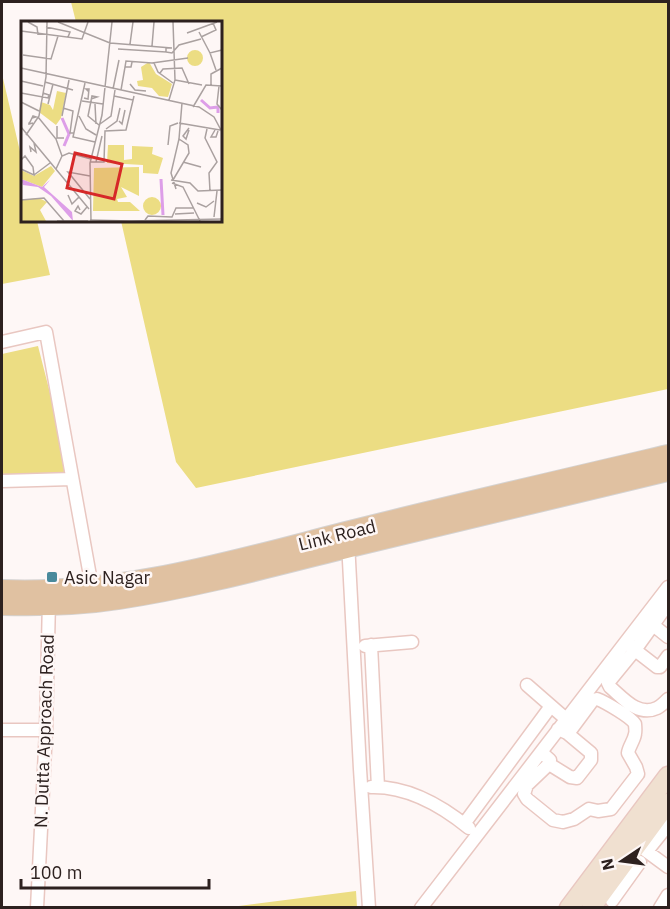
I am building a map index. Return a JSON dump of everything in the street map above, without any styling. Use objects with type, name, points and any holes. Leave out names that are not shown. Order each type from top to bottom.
[{"type":"main road","name":"Link Road","points":[[348,540],[669,454]]},
{"type":"main road","points":[[2,604],[49,598],[92,587],[147,587],[236,576],[348,540],[669,471]]},
{"type":"main road","points":[[2,590],[49,598],[118,599],[147,587]]},
{"type":"main road","points":[[569,908],[669,776]]},
{"type":"main road","points":[[606,902],[641,852],[669,803]]},
{"type":"street","points":[[2,342],[46,332],[92,587]]},
{"type":"street","points":[[2,481],[72,479]]},
{"type":"street","points":[[348,540],[369,908]]},
{"type":"street","points":[[563,731],[566,718],[649,622],[669,587]]},
{"type":"street","name":"N. Dutta Approach Road","points":[[38,908],[49,598]]},
{"type":"street","points":[[649,622],[669,604]]},
{"type":"street","points":[[649,622],[669,637]]},
{"type":"street","points":[[353,646],[412,642]]},
{"type":"street","points":[[371,645],[378,787]]},
{"type":"street","points":[[630,646],[657,667],[660,667],[669,656]]},
{"type":"street","points":[[630,646],[608,683],[610,687],[637,709],[657,708],[669,699]]},
{"type":"street","points":[[527,685],[566,718]]},
{"type":"street","points":[[421,908],[541,752],[593,700],[602,701],[630,719],[635,725],[635,735],[628,753],[638,774],[611,809],[605,811],[589,809],[574,819],[563,822],[553,820],[526,799],[524,794],[527,785],[549,764]]},
{"type":"street","points":[[464,824],[552,706]]},
{"type":"street","points":[[2,730],[46,730]]},
{"type":"street","points":[[549,764],[570,777],[577,778],[591,760],[591,753],[563,731]]},
{"type":"street","points":[[541,752],[550,760],[549,764]]},
{"type":"street","points":[[360,769],[377,768]]},
{"type":"street","points":[[361,787],[378,787],[410,793],[447,811],[477,834]]},
{"type":"street","points":[[485,795],[499,806]]},
{"type":"street","points":[[669,825],[641,852],[669,867]]},
{"type":"street","points":[[660,908],[669,895]]},
{"type":"shaded area","points":[[71,2],[668,2],[668,389],[196,488],[176,462],[121,222],[222,222],[222,21],[76,21]]},
{"type":"shaded area","points":[[2,74],[21,156],[21,222],[37,222],[50,275],[2,284]]},
{"type":"shaded area","points":[[38,346],[72,479],[2,480],[2,354]]},
{"type":"shaded area","points":[[356,891],[357,907],[231,907]]},
{"type":"place","name":"Asic Nagar","points":[[52,577]]}]
